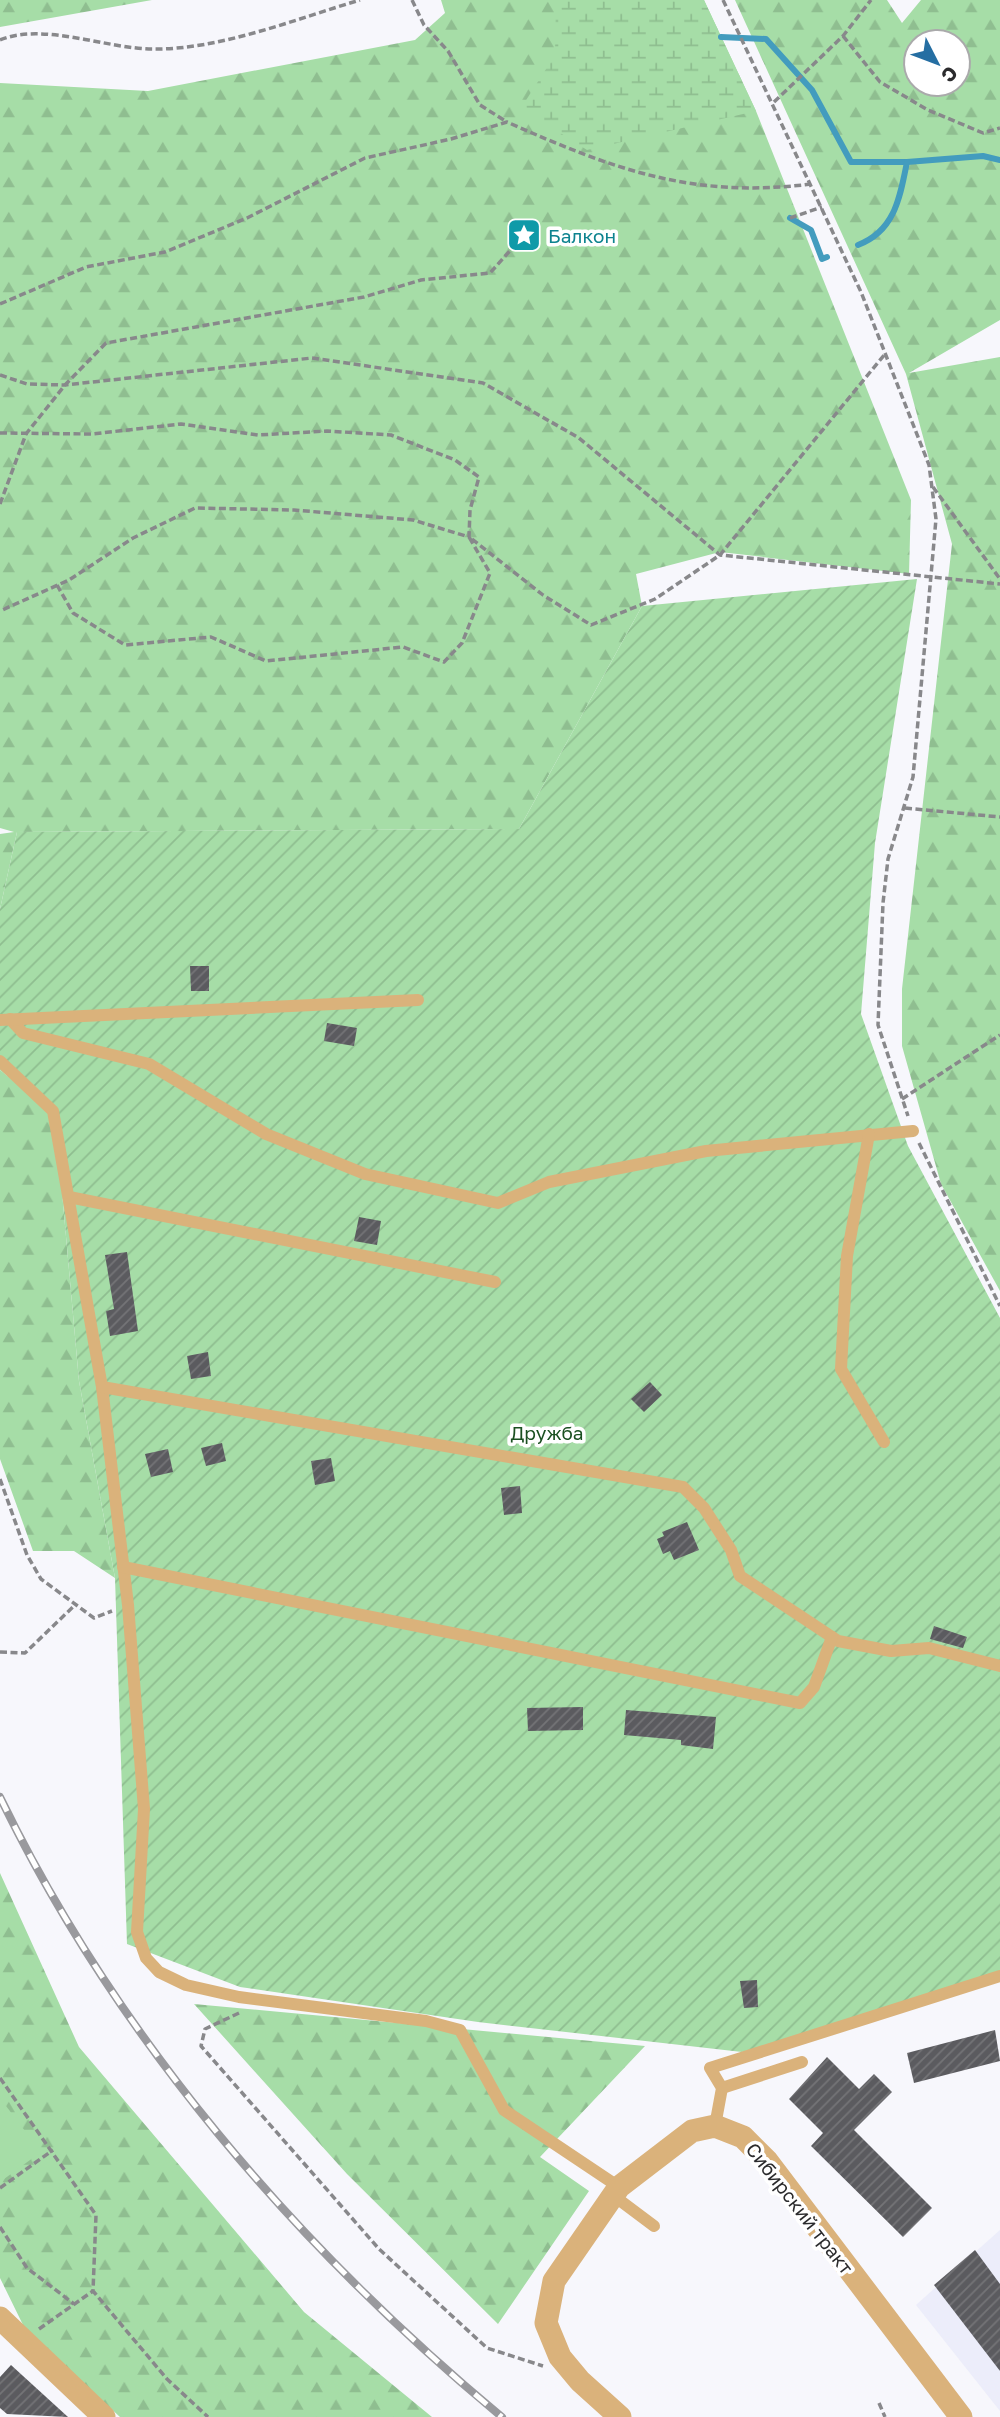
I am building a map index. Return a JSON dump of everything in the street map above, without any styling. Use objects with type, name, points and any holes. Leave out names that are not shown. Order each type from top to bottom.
[{"type":"street","points":[[620,2417],[580,2381],[564,2362],[546,2323],[554,2281],[616,2192],[692,2131],[715,2126]]},
{"type":"street","name":"Сибирский тракт","points":[[715,2126],[743,2137],[767,2161],[961,2417]]},
{"type":"street","points":[[0,2318],[104,2417]]},
{"type":"lane","points":[[5,1019],[418,1000]]},
{"type":"lane","points":[[5,1019],[23,1033],[149,1064],[266,1134],[365,1174],[498,1203],[549,1182],[706,1151],[913,1131]]},
{"type":"lane","points":[[0,1061],[52,1111],[102,1387],[128,1605],[144,1809],[137,1932],[146,1958],[159,1972],[186,1984],[267,2000],[426,2021],[460,2029],[504,2110],[616,2192],[654,2226]]},
{"type":"lane","points":[[869,1135],[847,1256],[841,1369],[884,1442]]},
{"type":"lane","points":[[69,1197],[495,1282]]},
{"type":"lane","points":[[102,1387],[683,1487],[704,1507],[731,1550],[740,1576],[832,1637],[891,1651],[929,1648],[1000,1666]]},
{"type":"lane","points":[[123,1567],[800,1703],[814,1687],[832,1637]]},
{"type":"lane","points":[[715,2126],[722,2088],[710,2067],[1000,1976]]},
{"type":"lane","points":[[722,2088],[802,2062]]},
{"type":"path","points":[[0,40],[14,34],[65,37],[152,49],[212,45],[360,0]]},
{"type":"path","points":[[412,0],[424,25],[447,51],[480,105],[507,122],[589,158],[655,178],[760,191],[811,184]]},
{"type":"path","points":[[723,0],[822,207],[929,466],[936,519],[912,777],[888,859],[878,1025],[913,1131],[1000,1306]]},
{"type":"path","points":[[774,102],[843,36],[871,0]]},
{"type":"path","points":[[843,36],[880,82],[928,110],[983,133],[1000,128]]},
{"type":"path","points":[[0,304],[86,267],[165,252],[247,218],[365,158],[451,139],[507,122]]},
{"type":"path","points":[[790,218],[822,207]]},
{"type":"path","points":[[0,504],[26,434],[65,385],[106,343],[364,298],[421,280],[490,273],[524,235]]},
{"type":"path","points":[[0,611],[57,585],[133,538],[195,508],[294,510],[413,520],[469,537],[543,595],[591,625],[655,599],[720,555],[885,354]]},
{"type":"path","points":[[0,375],[27,384],[65,385],[312,358],[484,383],[579,438],[720,555],[1000,582]]},
{"type":"path","points":[[0,433],[127,432],[181,424],[258,435],[327,431],[391,435],[455,460],[479,477],[470,510],[469,537],[490,573],[462,643],[444,662],[403,647],[266,661],[211,637],[125,645],[73,612],[57,585]]},
{"type":"path","points":[[932,485],[1000,582]]},
{"type":"path","points":[[905,808],[1000,817]]},
{"type":"path","points":[[902,1099],[1000,1035]]},
{"type":"path","points":[[0,1479],[27,1555],[41,1579],[94,1618],[128,1605]]},
{"type":"path","points":[[0,1652],[25,1653],[76,1604]]},
{"type":"path","points":[[267,2000],[205,2029],[201,2046],[379,2249],[487,2348],[541,2367],[564,2362]]},
{"type":"path","points":[[0,2078],[96,2214],[93,2291],[167,2379],[208,2417]]},
{"type":"path","points":[[0,2188],[53,2150]]},
{"type":"path","points":[[0,2227],[27,2268],[74,2304]]},
{"type":"path","points":[[23,2340],[93,2291]]},
{"type":"path","points":[[879,2403],[885,2417]]},
{"type":"shaded area","points":[[1000,2230],[1000,2411],[916,2305]]},
{"type":"green space","points":[[0,0],[152,0],[0,27]]},
{"type":"green space","points":[[441,0],[704,0],[756,111],[911,500],[909,574],[720,552],[636,574],[642,606],[519,829],[17,832],[0,909],[0,834],[14,832],[0,828],[0,83],[148,91],[415,40],[445,13]]},
{"type":"green space","points":[[556,0],[704,0],[756,111],[587,150],[521,108],[555,55]]},
{"type":"green space","points":[[735,0],[887,0],[902,23],[921,0],[1000,0],[1000,320],[909,373],[1000,357],[1000,1291],[941,1184],[902,1046],[902,989],[952,544],[906,374]]},
{"type":"green space","name":"Дружба","points":[[917,579],[875,843],[861,1014],[908,1146],[1000,1318],[1000,1980],[742,2052],[478,2022],[240,1987],[127,1944],[115,1578],[79,1381],[55,1114],[0,1070],[0,909],[17,832],[519,829],[642,606]]},
{"type":"green space","points":[[0,1070],[55,1114],[79,1381],[115,1578],[74,1551],[33,1551],[0,1459]]},
{"type":"green space","points":[[0,1873],[79,2047],[304,2312],[432,2417],[120,2417],[25,2329],[0,2278]]},
{"type":"green space","points":[[194,2004],[645,2046],[540,2157],[589,2191],[498,2324],[347,2174]]},
{"type":"green space","points":[[0,2098],[41,2152],[0,2182]]},
{"type":"building","points":[[190,966],[209,966],[209,991],[191,991]]},
{"type":"building","points":[[327,1023],[357,1028],[354,1046],[324,1041]]},
{"type":"building","points":[[359,1217],[381,1221],[377,1245],[354,1241]]},
{"type":"building","points":[[127,1252],[138,1331],[110,1336],[106,1311],[114,1309],[105,1255]]},
{"type":"building","points":[[208,1352],[211,1376],[191,1379],[187,1356]]},
{"type":"building","points":[[650,1382],[662,1395],[644,1412],[631,1399]]},
{"type":"building","points":[[222,1443],[226,1461],[206,1466],[201,1448]]},
{"type":"building","points":[[168,1449],[173,1472],[151,1477],[145,1454]]},
{"type":"building","points":[[331,1458],[335,1481],[315,1485],[311,1461]]},
{"type":"building","points":[[520,1486],[522,1513],[504,1515],[501,1488]]},
{"type":"building","points":[[687,1522],[699,1550],[674,1560],[670,1551],[663,1554],[657,1539],[664,1536],[662,1532]]},
{"type":"building","points":[[934,1626],[967,1637],[963,1648],[930,1639]]},
{"type":"building","points":[[583,1707],[583,1730],[528,1731],[527,1708]]},
{"type":"building","points":[[626,1710],[716,1717],[713,1749],[681,1745],[681,1740],[624,1735]]},
{"type":"building","points":[[757,1980],[758,2007],[744,2008],[740,1981]]},
{"type":"building","points":[[995,2030],[1000,2061],[914,2083],[907,2053]]},
{"type":"building","points":[[827,2057],[859,2089],[874,2074],[892,2092],[854,2130],[932,2208],[903,2237],[811,2146],[823,2133],[789,2099]]},
{"type":"building","points":[[975,2250],[1000,2284],[1000,2371],[934,2285]]},
{"type":"building","points":[[11,2365],[68,2417],[7,2414],[0,2408],[0,2377]]},
{"type":"waterway","points":[[721,37],[766,39],[812,90],[851,162],[907,162],[983,156],[1000,160]]},
{"type":"waterway","points":[[858,245],[870,239],[888,222],[902,188],[907,162]]},
{"type":"waterway","points":[[790,218],[811,230],[822,259],[827,257]]},
{"type":"railway","points":[[0,1797],[47,1886],[99,1971],[156,2054],[218,2134],[284,2210],[354,2283],[427,2352],[502,2417]]},
{"type":"place","name":"Балкон","points":[[524,235]]}]
